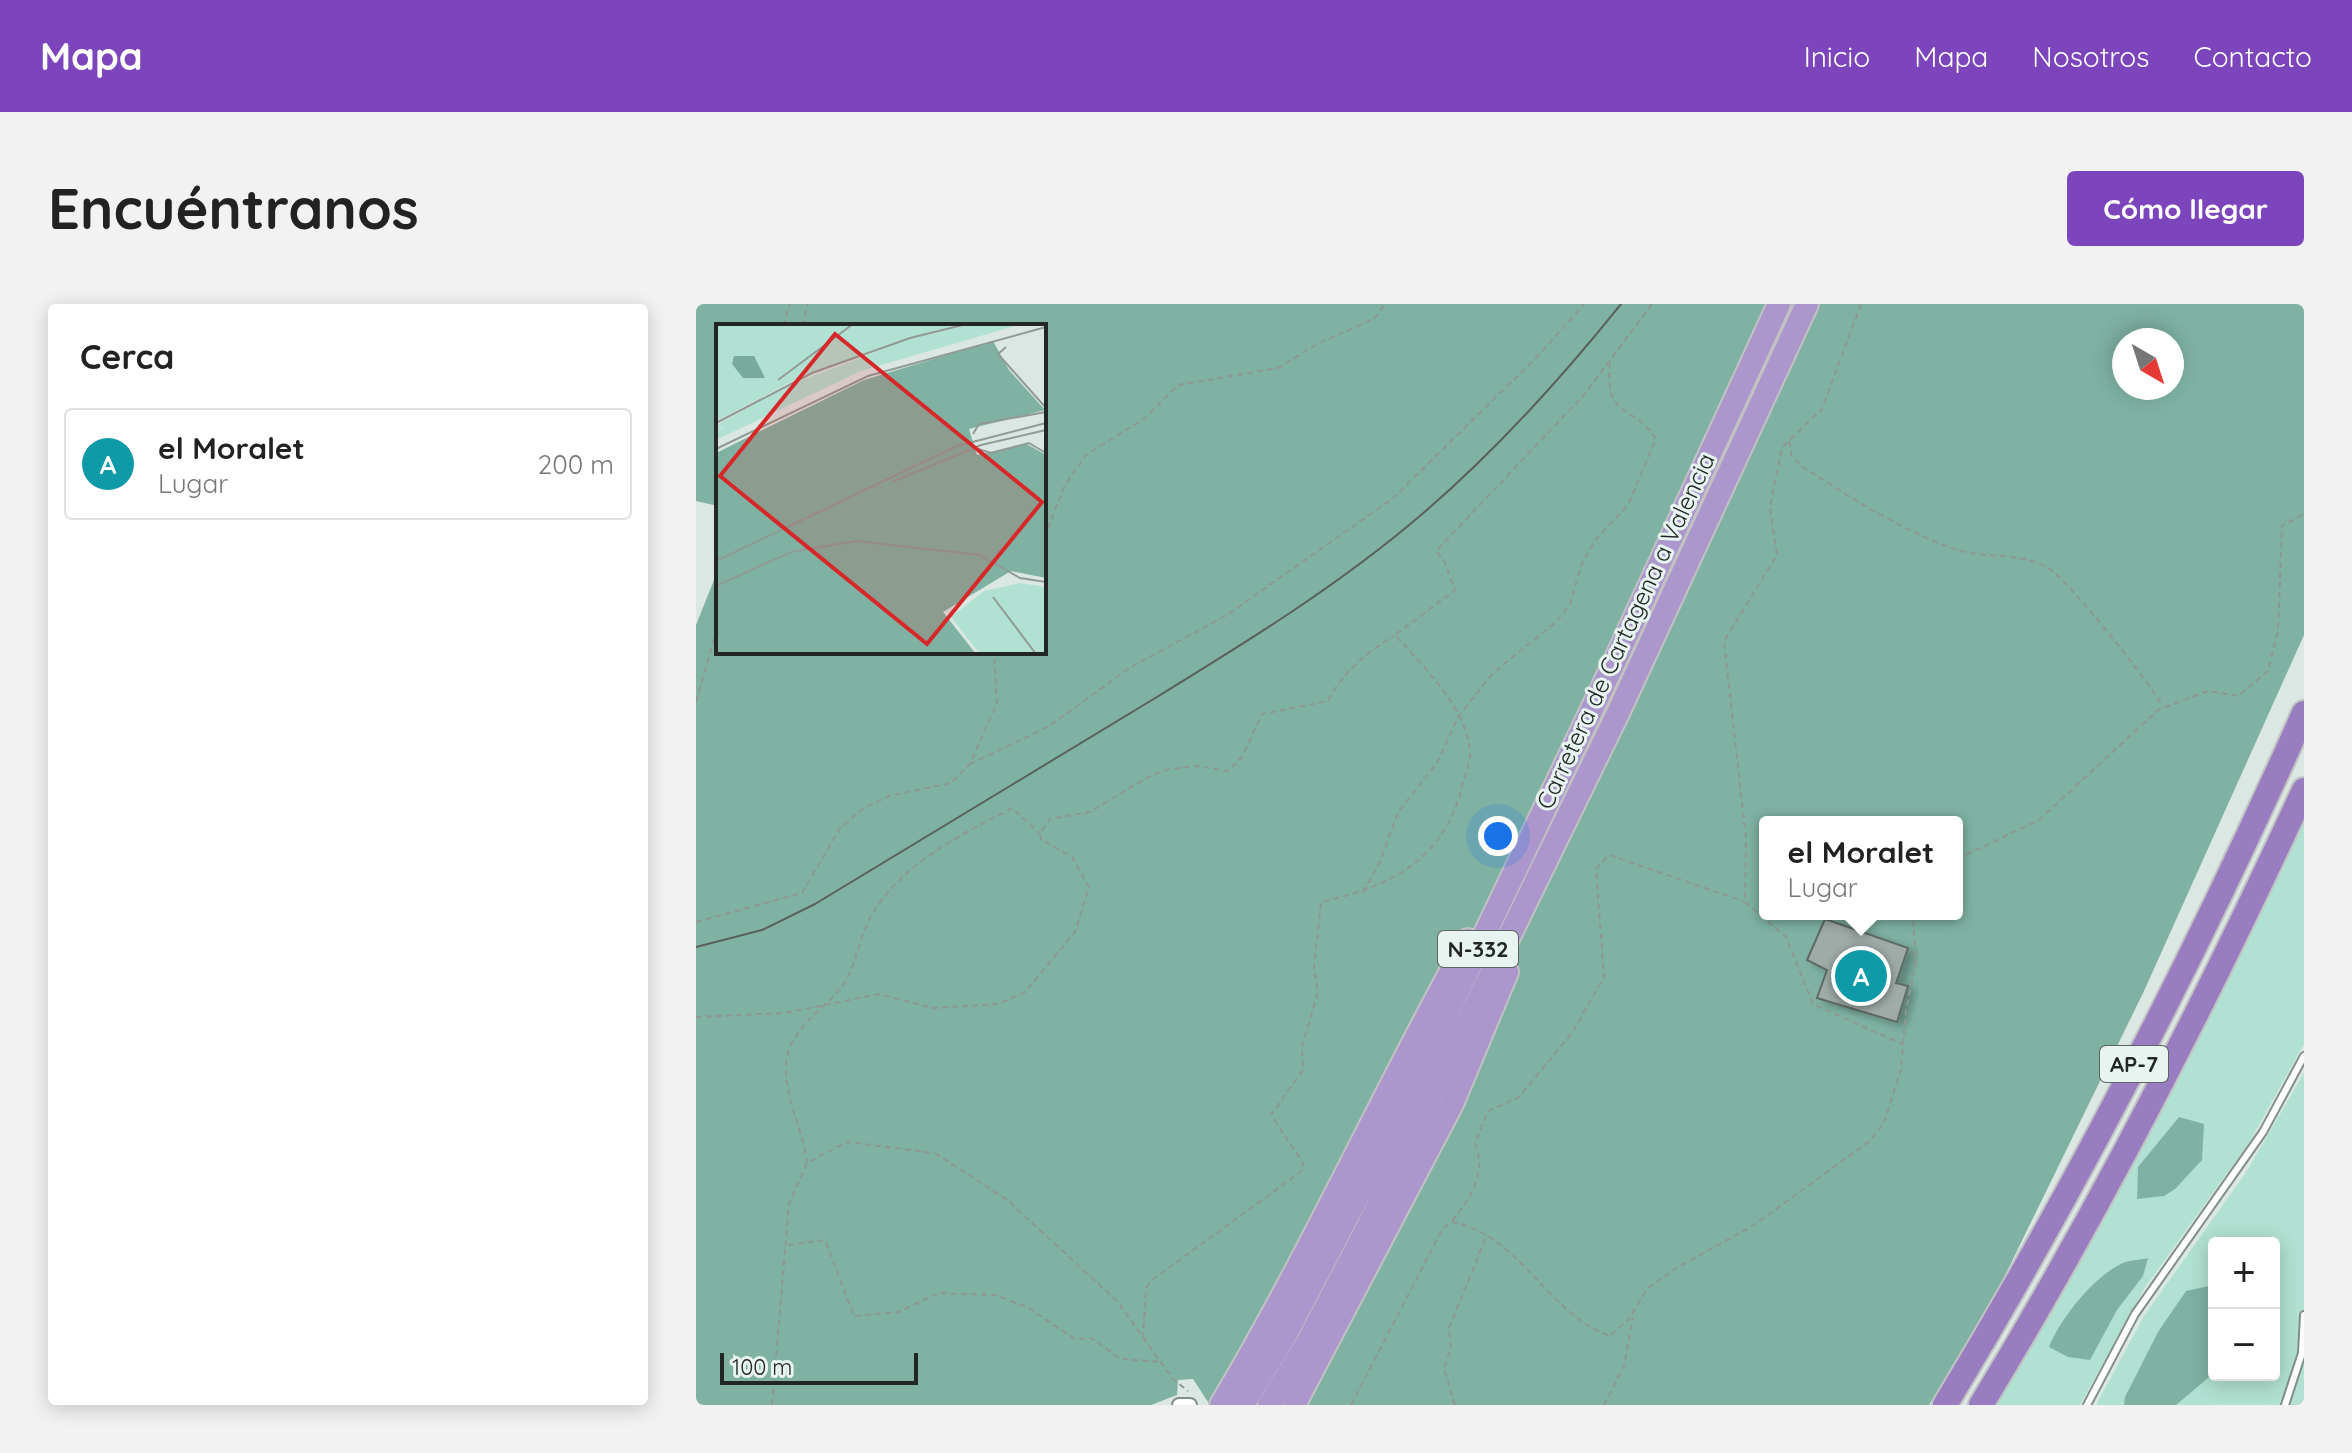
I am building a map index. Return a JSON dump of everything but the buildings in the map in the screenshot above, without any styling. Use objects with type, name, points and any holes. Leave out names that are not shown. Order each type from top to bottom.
[{"type":"highway","name":"Carretera de Cartagena a Valencia","points":[[1243,1405],[1285,1336],[1382,1150],[1779,304]]},
{"type":"highway","name":"Carretera de Cartagena a Valencia","points":[[1269,1405],[1307,1343],[1367,1228],[1579,791],[1807,304]]},
{"type":"highway","name":"AP-7","points":[[1945,1405],[2016,1284],[2186,966],[2304,713]]},
{"type":"highway","points":[[1221,1405],[1294,1279],[1420,1025],[1585,720]]},
{"type":"highway","name":"AP-7","points":[[1981,1405],[2089,1218],[2220,965],[2304,790]]},
{"type":"highway","name":"N-332","points":[[1294,1405],[1452,1104],[1579,791]]},
{"type":"street","points":[[1179,1405],[1189,1405]]},
{"type":"lane","points":[[2087,1405],[2135,1314],[2263,1132],[2304,1056]]},
{"type":"lane","points":[[2285,1405],[2302,1353],[2304,1315]]},
{"type":"path","points":[[784,324],[790,304]]},
{"type":"path","points":[[803,324],[808,304]]},
{"type":"path","points":[[1046,533],[1065,485],[1086,455],[1145,418],[1178,385],[1278,368],[1317,344],[1374,319],[1385,304]]},
{"type":"path","points":[[696,922],[802,893],[840,828],[864,808],[889,796],[951,783],[970,764],[1048,727],[1131,667],[1227,615],[1392,499],[1541,353],[1584,304]]},
{"type":"path","points":[[1040,833],[1050,819],[1090,812],[1160,772],[1197,766],[1228,771],[1242,757],[1262,714],[1328,701],[1351,668],[1372,649],[1455,590],[1444,561],[1436,551],[1583,396],[1652,304]]},
{"type":"path","points":[[1745,902],[1746,838],[1724,641],[1777,555],[1770,508],[1777,460],[1789,441],[1822,409],[1829,396],[1861,304]]},
{"type":"path","points":[[1362,893],[1380,862],[1398,812],[1437,763],[1458,717],[1493,673],[1556,622],[1570,604],[1582,563],[1596,539],[1628,505],[1644,473],[1656,439],[1647,425],[1622,412],[1611,397],[1610,360]]},
{"type":"path","points":[[1789,441],[1792,457],[1803,467],[1912,533],[1963,551],[2017,557],[2051,569],[2071,588],[2163,708]]},
{"type":"path","points":[[1963,856],[2039,820],[2163,708],[2208,691],[2238,696],[2268,671],[2278,630],[2282,526],[2304,514]]},
{"type":"path","points":[[696,702],[716,631]]},
{"type":"path","points":[[1143,1338],[1147,1319],[1144,1298],[1152,1280],[1302,1171],[1303,1163],[1271,1115],[1303,1070],[1302,1047],[1318,992],[1314,968],[1321,902],[1362,893],[1417,864],[1455,813],[1470,751],[1447,694],[1395,635]]},
{"type":"path","points":[[970,764],[997,703],[994,654]]},
{"type":"path","points":[[696,1017],[785,1013],[825,1004],[879,994],[933,1008],[999,1004],[1025,992],[1075,932],[1089,887],[1072,857],[1049,845],[1012,808],[943,844],[904,876],[873,912],[843,984],[825,1004],[795,1033],[786,1059],[795,1123],[805,1144],[807,1163],[789,1204],[772,1405]]},
{"type":"path","points":[[1351,1405],[1443,1228],[1473,1194],[1482,1161],[1475,1143],[1488,1111],[1519,1097],[1572,1033],[1604,977],[1596,869],[1609,855],[1745,902],[1759,914]]},
{"type":"path","points":[[1766,920],[1786,937],[1813,1004],[1903,1045]]},
{"type":"path","points":[[1451,1222],[1477,1228],[1487,1235],[1507,1250],[1573,1317],[1610,1336],[1628,1320],[1648,1288],[1675,1269],[1754,1225],[1871,1140],[1891,1105],[1903,1045],[1916,963],[1913,920]]},
{"type":"path","points":[[807,1163],[847,1142],[935,1153],[1006,1199],[1117,1301],[1173,1379],[1188,1392],[1189,1405]]},
{"type":"path","points":[[1455,1405],[1444,1368],[1451,1348],[1451,1315],[1478,1263],[1487,1235]]},
{"type":"path","points":[[787,1245],[825,1240],[854,1316],[898,1312],[939,1293],[995,1295],[1027,1307],[1075,1339],[1091,1338],[1121,1359],[1161,1362]]},
{"type":"path","points":[[1604,1405],[1624,1366],[1633,1317]]},
{"type":"green space","points":[[696,304],[2304,304],[2304,635],[2144,991],[1992,1302],[1929,1405],[1210,1405],[1193,1379],[1178,1380],[1177,1395],[1151,1405],[696,1405],[696,625],[716,575],[716,654],[1046,654],[1046,324],[716,324],[716,506],[696,501]]},
{"type":"green space","points":[[2304,822],[2304,1044],[2250,1141],[2144,1289],[2080,1405],[1996,1405],[2157,1117]]},
{"type":"green space","points":[[2304,1073],[2304,1405],[2096,1405],[2144,1316],[2245,1174]]},
{"type":"green space","points":[[2179,1117],[2204,1124],[2202,1160],[2175,1189],[2164,1196],[2137,1199],[2138,1167]]},
{"type":"green space","points":[[2148,1258],[2143,1276],[2117,1310],[2090,1360],[2068,1357],[2049,1347],[2070,1312],[2101,1278],[2123,1263]]},
{"type":"green space","points":[[2208,1286],[2208,1378],[2176,1405],[2124,1405],[2125,1397],[2158,1332],[2186,1291]]},
{"type":"tram line","points":[[696,947],[762,930],[815,904],[1187,679],[1324,590],[1421,515],[1501,441],[1621,304]]},
{"type":"place","name":"el Moralet","points":[[1861,976]]}]
